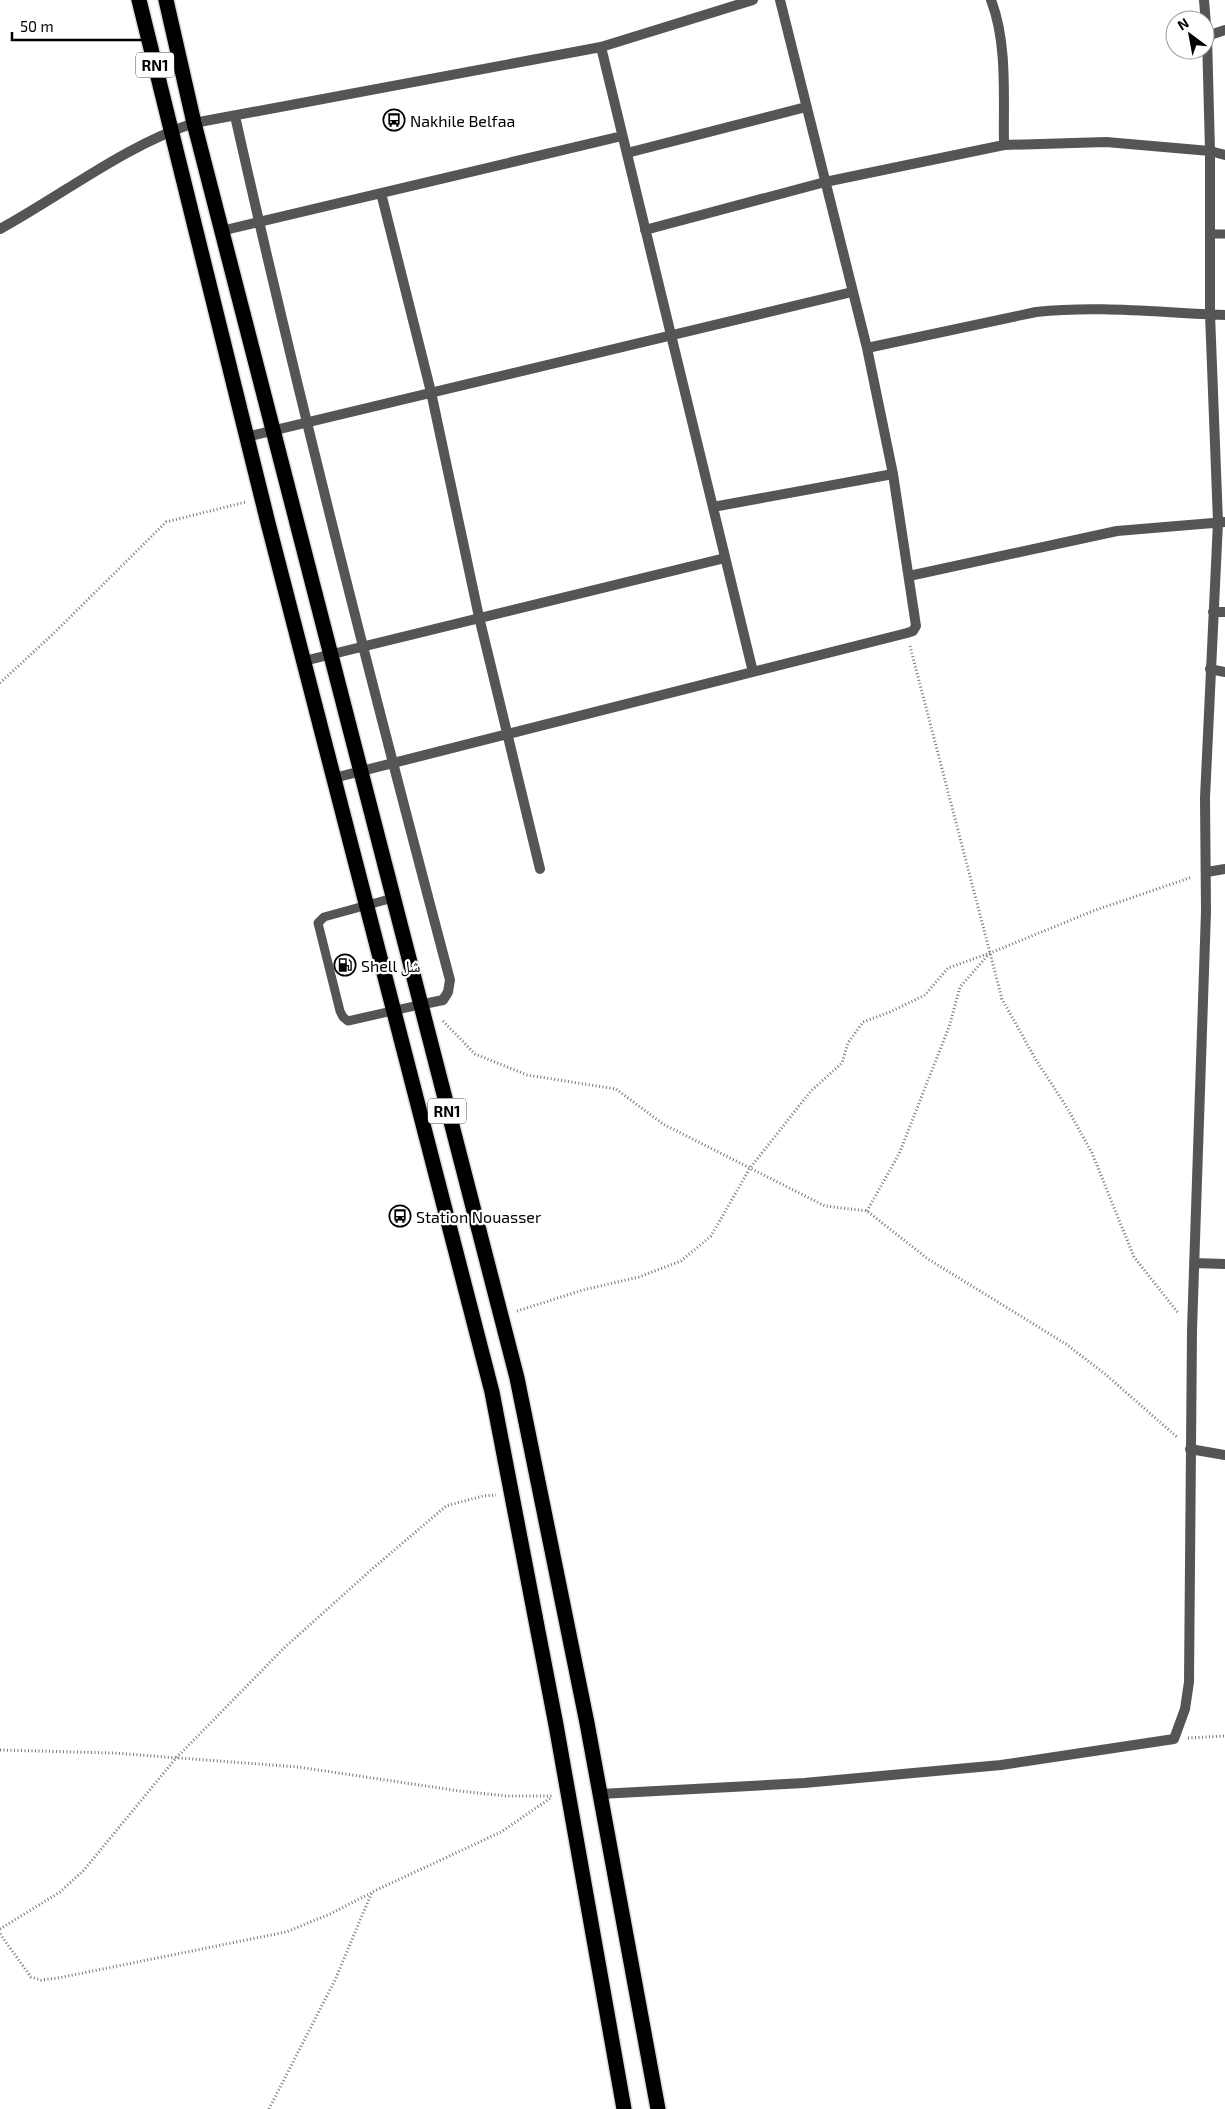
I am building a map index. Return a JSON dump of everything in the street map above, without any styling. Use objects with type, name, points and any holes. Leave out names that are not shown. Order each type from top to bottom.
[{"type":"highway","name":"RN1","points":[[140,0],[246,437],[492,1392],[512,1493],[561,1797],[624,2109]]},
{"type":"highway","name":"RN1","points":[[166,0],[221,232],[393,898],[423,1004],[517,1378],[600,1794],[658,2109]]},
{"type":"street","points":[[0,229],[120,158],[171,131],[194,123],[601,47],[753,0]]},
{"type":"street","points":[[334,778],[913,631],[916,623],[893,474],[867,348],[780,0]]},
{"type":"street","points":[[991,0],[998,24],[1002,59],[1004,145]]},
{"type":"street","points":[[601,47],[752,672]]},
{"type":"street","points":[[600,1794],[804,1783],[1001,1765],[1174,1739],[1185,1709],[1189,1682],[1192,1330],[1206,872],[1205,798],[1213,612],[1221,522],[1210,314],[1210,152],[1208,60]]},
{"type":"street","points":[[627,153],[806,107]]},
{"type":"street","points":[[235,116],[258,222],[307,422],[392,762],[450,980],[449,990],[443,1000],[423,1004]]},
{"type":"street","points":[[221,232],[622,136]]},
{"type":"street","points":[[645,230],[825,182],[1004,145],[1106,142],[1225,155]]},
{"type":"street","points":[[381,193],[431,392],[479,618],[540,869]]},
{"type":"street","points":[[246,437],[852,292]]},
{"type":"street","points":[[867,348],[1050,310],[1098,308],[1225,315]]},
{"type":"street","points":[[712,507],[893,474]]},
{"type":"street","points":[[909,576],[1117,531],[1221,522]]},
{"type":"street","points":[[304,661],[725,558]]},
{"type":"street","points":[[1213,612],[1225,612]]},
{"type":"street","points":[[1210,669],[1225,672]]},
{"type":"street","points":[[1206,872],[1225,869]]},
{"type":"street","points":[[1194,1263],[1225,1264]]},
{"type":"street","points":[[1190,1449],[1225,1454]]},
{"type":"lane","points":[[1210,234],[1225,234]]},
{"type":"lane","points":[[393,898],[324,917],[318,923],[343,1017],[348,1021],[423,1004]]},
{"type":"path","points":[[0,683],[55,632],[166,522],[262,498]]},
{"type":"path","points":[[907,633],[1002,999],[1092,1153],[1134,1257],[1192,1330]]},
{"type":"path","points":[[501,1316],[583,1290],[639,1277],[681,1261],[711,1236],[750,1168],[811,1091],[842,1063],[848,1043],[863,1022],[890,1012],[925,995],[948,968],[1093,911],[1206,872]]},
{"type":"path","points":[[867,1211],[899,1154],[949,1027],[960,987],[990,953]]},
{"type":"path","points":[[423,1004],[475,1054],[526,1075],[616,1089],[663,1124],[825,1206],[867,1211],[928,1259],[1066,1344],[1105,1374],[1190,1449]]},
{"type":"path","points":[[0,1929],[60,1892],[84,1870],[176,1758],[284,1648],[446,1506],[483,1496],[512,1493]]},
{"type":"path","points":[[1174,1739],[1225,1736]]},
{"type":"path","points":[[0,1750],[113,1753],[298,1767],[460,1791],[507,1796],[561,1797]]},
{"type":"path","points":[[0,1934],[25,1972],[31,1977],[41,1980],[286,1932],[330,1914],[372,1892],[501,1832],[561,1797]]},
{"type":"path","points":[[269,2109],[335,1980],[372,1892]]},
{"type":"place","name":"Nakhile Belfaa","points":[[394,120]]},
{"type":"place","name":"Shell شل","points":[[345,965]]},
{"type":"place","name":"Station Nouasser","points":[[400,1216]]}]
